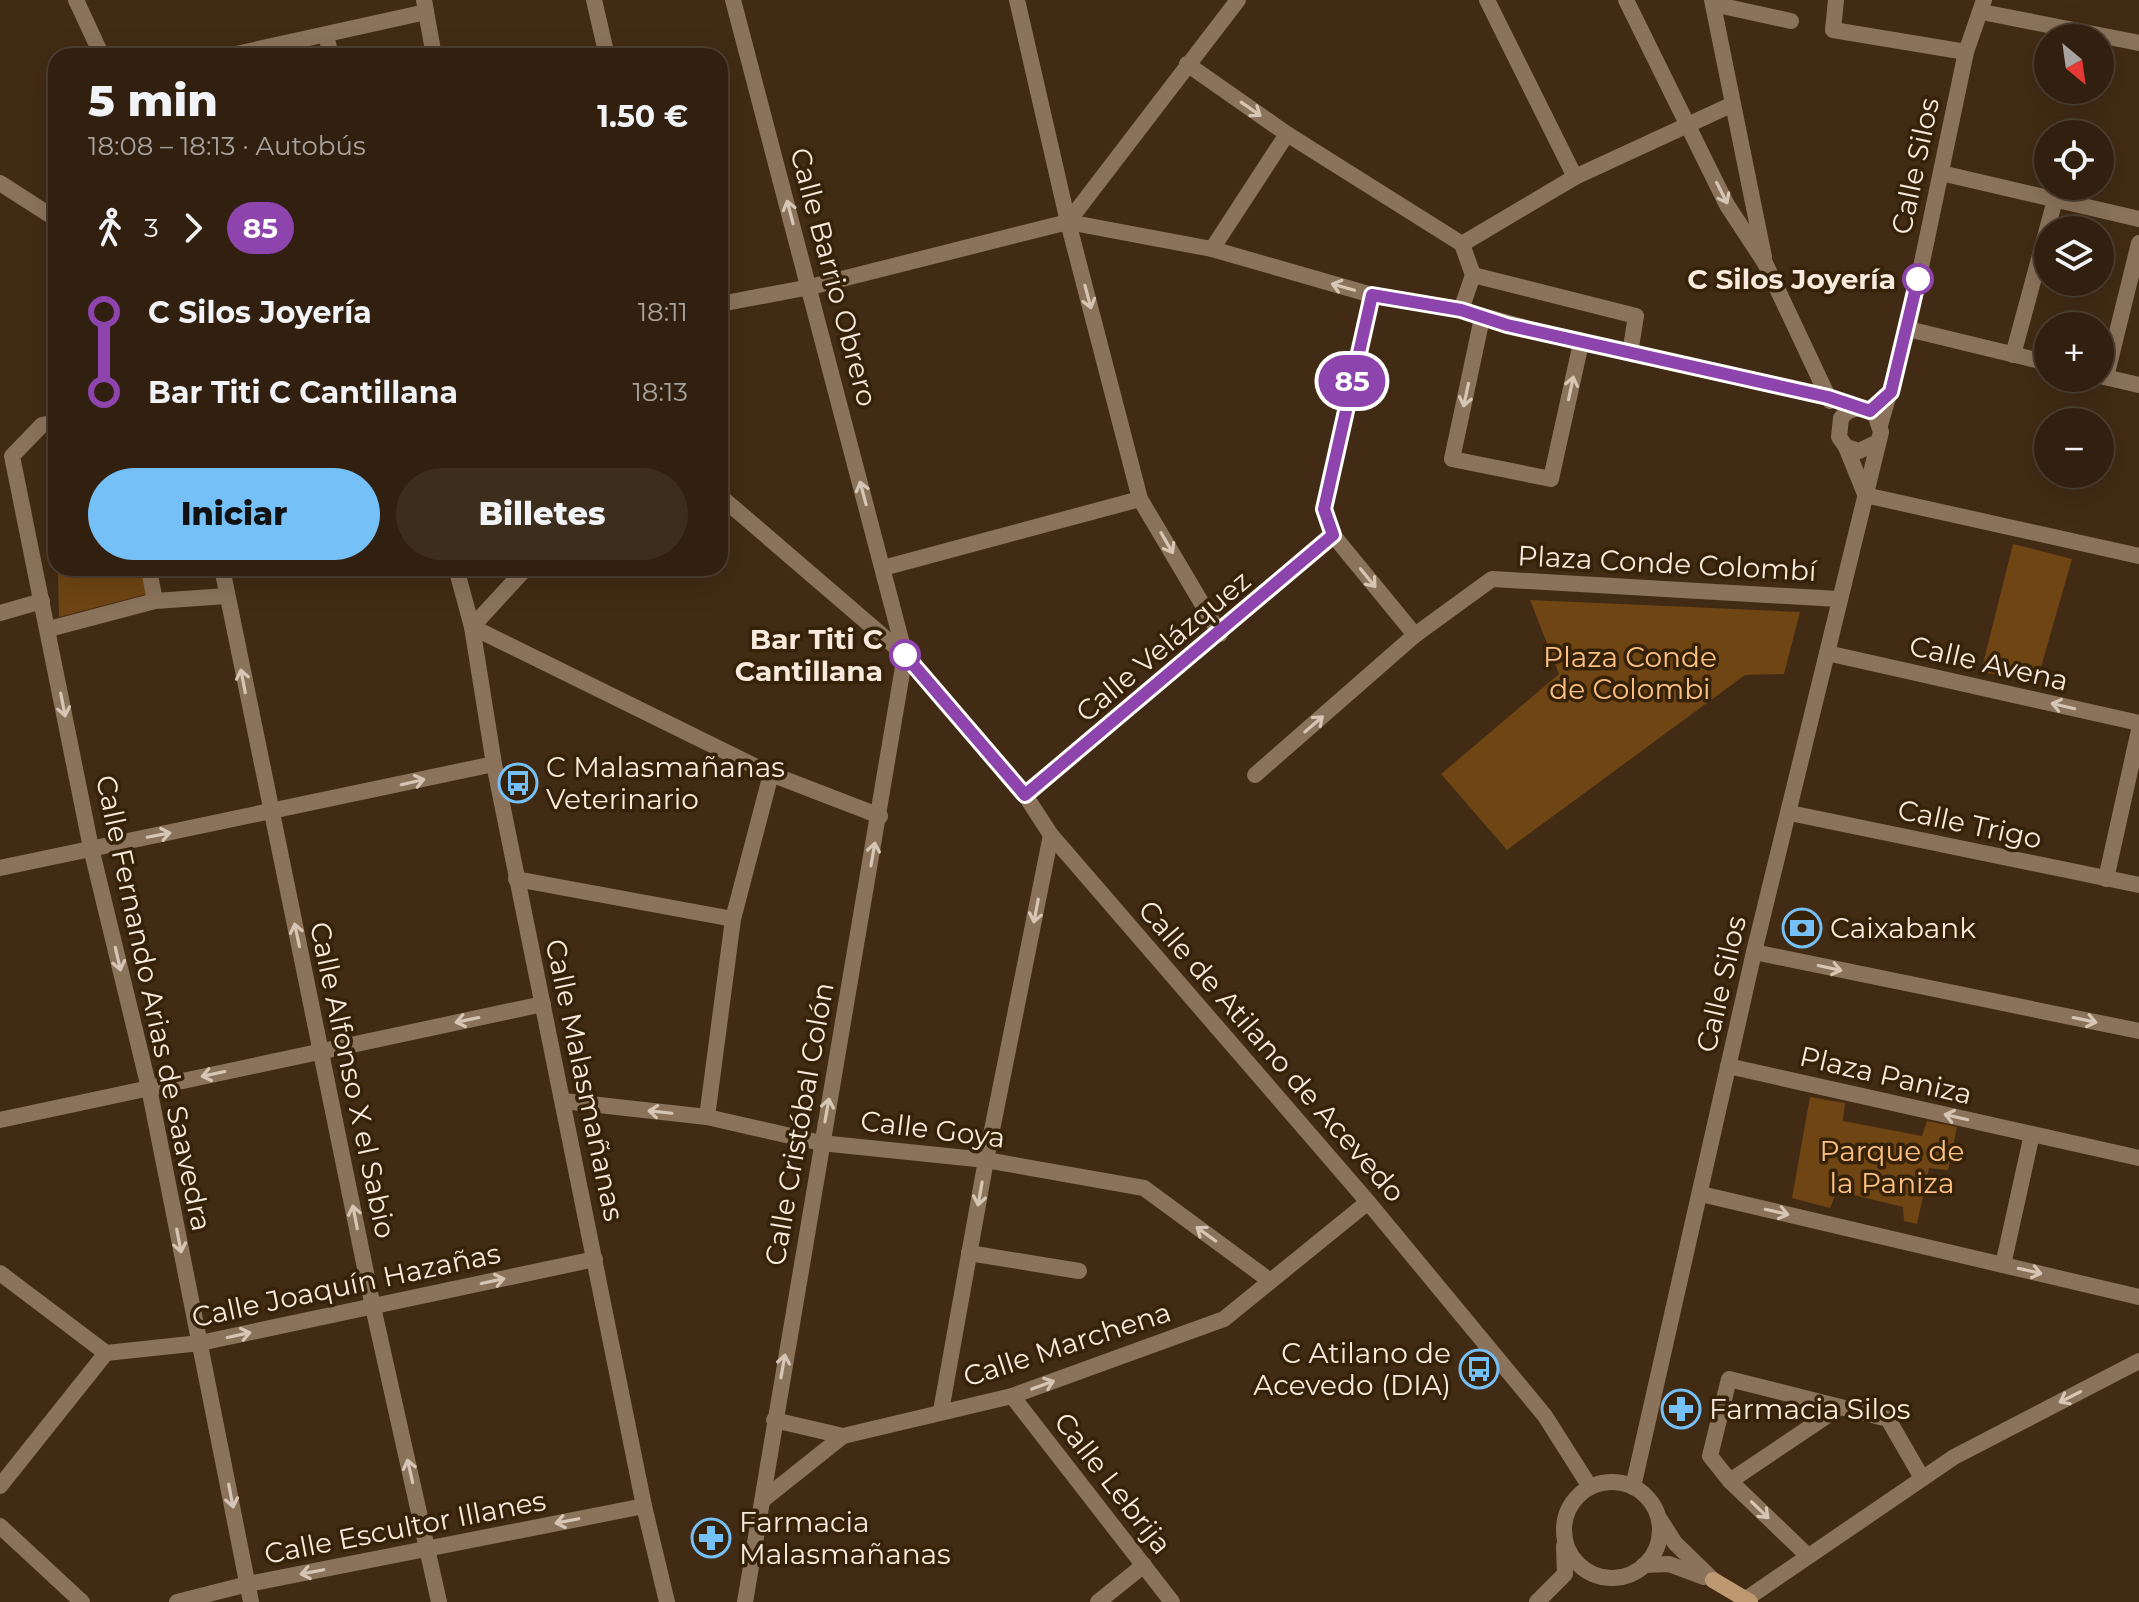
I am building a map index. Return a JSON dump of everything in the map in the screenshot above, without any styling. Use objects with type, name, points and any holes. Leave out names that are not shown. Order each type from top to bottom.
[{"type":"street","points":[[76,0],[98,48]]},
{"type":"street","points":[[594,0],[605,48]]},
{"type":"street","name":"Calle Barrio Obrero","points":[[733,0],[905,655]]},
{"type":"street","points":[[1017,0],[1068,222],[1140,499],[1220,634]]},
{"type":"street","points":[[1068,222],[1238,0]]},
{"type":"street","points":[[1487,0],[1575,177]]},
{"type":"street","points":[[1626,0],[1727,205],[1765,263],[1828,397],[1838,424],[1839,437],[1865,495],[2139,556]]},
{"type":"street","points":[[1836,0],[1833,30],[1966,52]]},
{"type":"street","points":[[1765,263],[1712,2],[1791,21]]},
{"type":"street","points":[[265,48],[326,35],[425,6],[433,48]]},
{"type":"street","points":[[1983,6],[2139,43]]},
{"type":"street","name":"Calle Silos","points":[[1880,425],[1908,329],[1966,52],[1983,6]]},
{"type":"street","points":[[326,35],[329,48]]},
{"type":"street","points":[[1187,64],[1287,134],[1462,244],[1473,275],[1461,310]]},
{"type":"street","points":[[1462,244],[1575,177],[1686,123],[1731,105]]},
{"type":"street","points":[[1212,249],[1287,134]]},
{"type":"street","points":[[1941,173],[2034,195]]},
{"type":"street","points":[[0,183],[48,214]]},
{"type":"street","points":[[2013,355],[2055,200],[2139,219]]},
{"type":"street","points":[[728,302],[810,287],[1068,222],[1212,249],[1372,295],[1461,310],[1581,343],[1828,397],[1863,410],[1880,425],[1876,443],[1859,451],[1846,447]]},
{"type":"street","points":[[2114,335],[2139,243]]},
{"type":"street","points":[[1473,275],[1636,316],[1630,353]]},
{"type":"street","points":[[1255,775],[1415,635],[1333,535],[1324,509],[1372,295]]},
{"type":"street","points":[[1482,318],[1452,459],[1551,479],[1581,343]]},
{"type":"street","points":[[1908,329],[2034,360]]},
{"type":"street","points":[[2114,379],[2139,385]]},
{"type":"street","points":[[1838,424],[1845,414],[1863,410],[1891,392]]},
{"type":"street","name":"Calle Fernando Arias de Saavedra","points":[[48,425],[12,456],[91,848],[149,1088],[251,1602]]},
{"type":"street","name":"Calle Silos","points":[[1633,1487],[1754,952],[1790,813],[1876,443]]},
{"type":"street","points":[[883,568],[1140,499]]},
{"type":"street","name":"Calle de Atilano de Acevedo","points":[[728,503],[905,655],[1025,795],[1051,835],[1368,1202],[1545,1416],[1590,1487]]},
{"type":"street","name":"Calle Velázquez","points":[[1025,795],[1220,634],[1333,535]]},
{"type":"street","points":[[150,576],[155,601]]},
{"type":"street","name":"Calle Alfonso X el Sabio","points":[[223,576],[373,1307],[439,1602]]},
{"type":"street","name":"Calle Malasmañanas","points":[[458,576],[472,627],[516,879],[644,1506],[667,1602]]},
{"type":"street","points":[[519,576],[472,627],[771,774],[880,816]]},
{"type":"street","name":"Plaza Conde Colombí","points":[[1415,635],[1492,579],[1838,599]]},
{"type":"street","points":[[49,629],[155,601],[226,596]]},
{"type":"street","points":[[0,613],[42,601]]},
{"type":"street","name":"Calle Avena","points":[[1827,653],[2139,723]]},
{"type":"street","name":"Calle Cristóbal Colón","points":[[745,1602],[905,655]]},
{"type":"street","points":[[2106,879],[2139,730]]},
{"type":"street","points":[[0,868],[270,814],[494,764]]},
{"type":"street","points":[[707,1117],[733,919],[771,774]]},
{"type":"street","name":"Calle Trigo","points":[[1790,813],[2139,885]]},
{"type":"street","points":[[941,1411],[986,1160],[1051,835]]},
{"type":"street","points":[[516,879],[733,919]]},
{"type":"street","points":[[1754,952],[2139,1031]]},
{"type":"street","points":[[0,1120],[543,1004]]},
{"type":"street","name":"Plaza Paniza","points":[[1728,1066],[2139,1158]]},
{"type":"street","name":"Calle Goya","points":[[563,1101],[707,1117],[821,1143],[986,1160],[1144,1188],[1269,1280]]},
{"type":"street","points":[[2003,1265],[2032,1134]]},
{"type":"street","points":[[1701,1194],[2139,1297]]},
{"type":"street","name":"Calle Marchena","points":[[764,1499],[843,1436],[1012,1396],[1224,1319],[1368,1202]]},
{"type":"street","points":[[969,1253],[1079,1271]]},
{"type":"street","name":"Calle Joaquín Hazañas","points":[[106,1353],[200,1343],[595,1259]]},
{"type":"street","points":[[0,1273],[106,1353],[0,1486]]},
{"type":"street","points":[[1564,1536],[1568,1551],[1589,1572],[1618,1577],[1644,1565],[1669,1564],[1713,1580],[1748,1600],[1807,1555],[1954,1457],[2139,1361]]},
{"type":"street","points":[[1807,1555],[1730,1481],[1710,1456],[1729,1379],[1888,1419],[1922,1478]]},
{"type":"street","name":"Calle Lebrija","points":[[1012,1396],[1172,1602]]},
{"type":"street","points":[[1730,1481],[1840,1407]]},
{"type":"street","points":[[774,1420],[843,1436]]},
{"type":"street","points":[[1537,1602],[1565,1574],[1564,1536],[1569,1507],[1590,1487],[1619,1482],[1645,1494],[1675,1543],[1713,1580]]},
{"type":"street","name":"Calle Escultor Illanes","points":[[177,1602],[248,1584],[644,1506]]},
{"type":"street","points":[[1644,1565],[1658,1543],[1658,1517]]},
{"type":"street","points":[[0,1526],[82,1602]]},
{"type":"street","points":[[1098,1602],[1144,1565]]},
{"type":"green space","points":[[2013,544],[2072,559],[2037,681],[1981,672]]},
{"type":"green space","points":[[58,576],[144,576],[147,594],[59,617]]},
{"type":"green space","name":"Plaza Conde de Colombi","points":[[1530,600],[1800,612],[1784,674],[1745,675],[1507,850],[1441,774],[1559,674]]},
{"type":"green space","name":"Parque de la Paniza","points":[[1810,1097],[1845,1103],[1843,1121],[1922,1136],[1927,1121],[1957,1127],[1948,1170],[1929,1168],[1917,1224],[1904,1221],[1903,1207],[1837,1191],[1830,1208],[1792,1198]]},
{"type":"bus line","name":"85","points":[[905,655],[1025,795],[1220,634],[1333,535],[1324,509],[1372,295],[1461,310],[1507,325],[1828,397],[1855,409],[1870,411],[1891,392],[1918,279]]},
{"type":"place","name":"C Silos Joyería","points":[[1918,279]]},
{"type":"place","name":"Bar Titi C Cantillana","points":[[905,655]]},
{"type":"place","name":"C Malasmañanas Veterinario","points":[[518,783]]},
{"type":"place","name":"Caixabank","points":[[1802,928]]},
{"type":"place","name":"C Atilano de Acevedo (DIA)","points":[[1479,1369]]},
{"type":"place","name":"Farmacia Silos","points":[[1681,1409]]},
{"type":"place","name":"Farmacia Malasmañanas","points":[[711,1538]]}]
